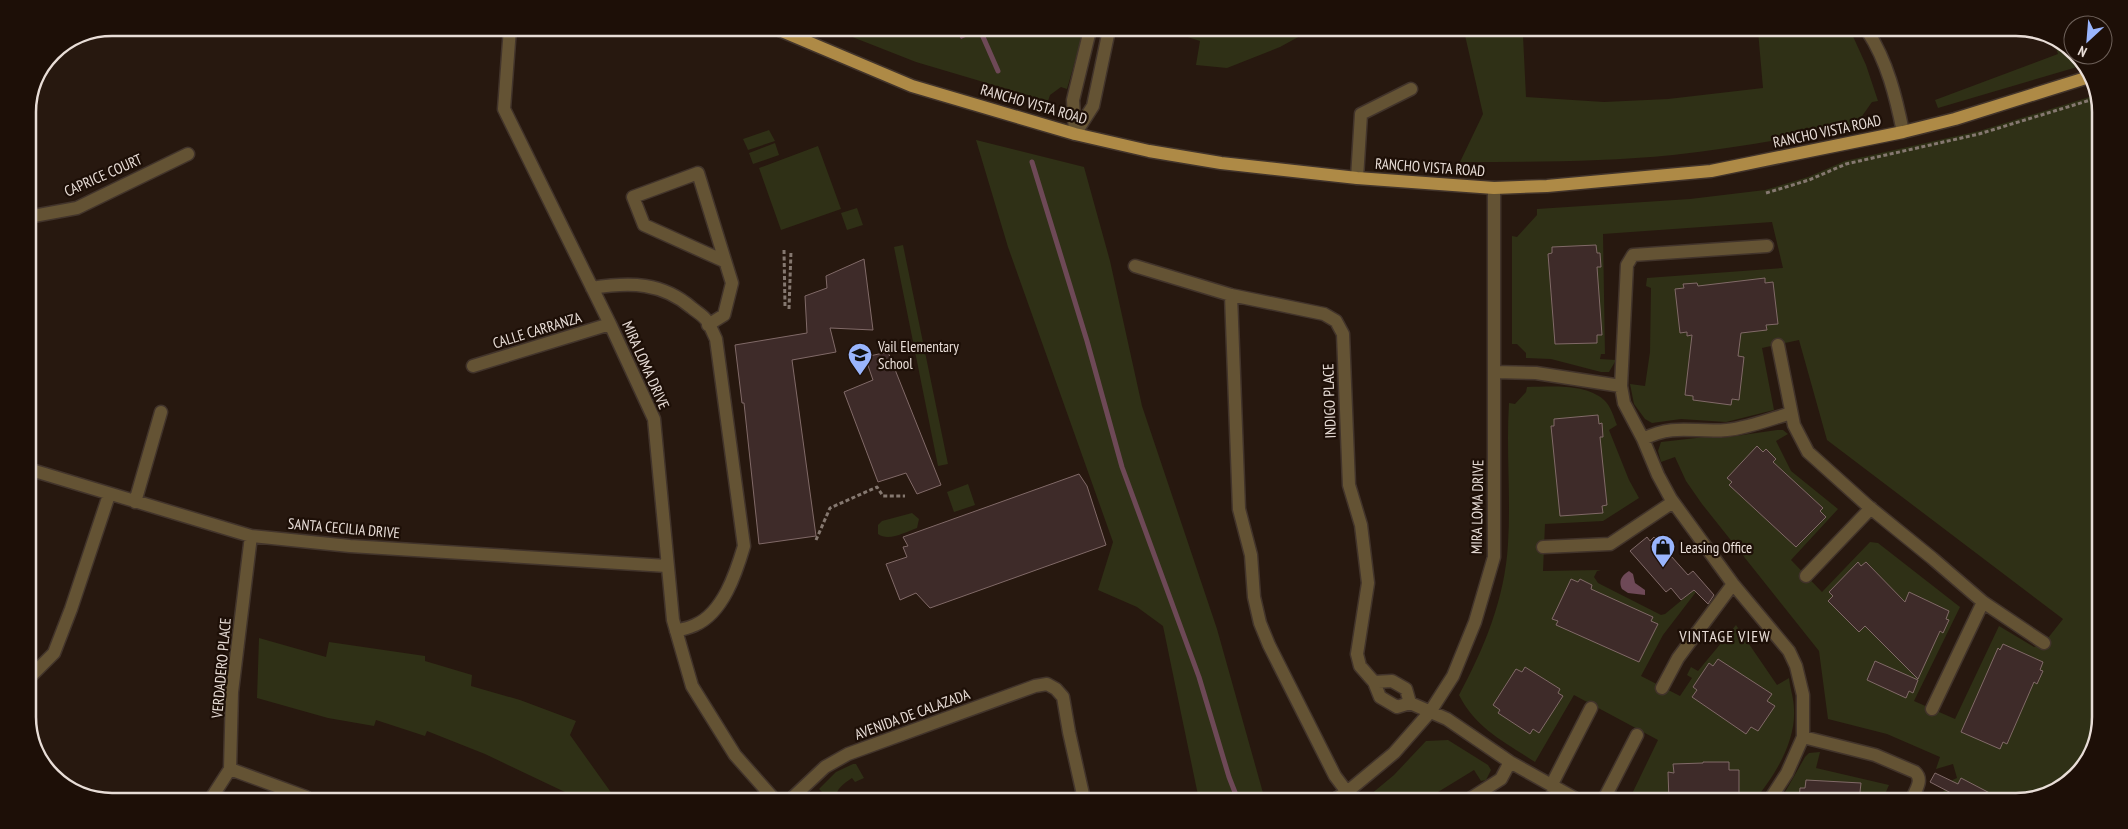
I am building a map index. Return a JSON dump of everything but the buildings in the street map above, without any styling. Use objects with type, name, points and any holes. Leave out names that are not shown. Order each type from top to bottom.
[{"type":"main road","name":"RANCHO VISTA ROAD","points":[[794,36],[912,86],[1075,134],[1150,151],[1220,163],[1357,178],[1494,188],[1547,186],[1711,171],[1903,132],[1956,119],[2084,79]]},
{"type":"street","name":"MIRA LOMA DRIVE","points":[[509,36],[504,108],[610,324],[654,419],[673,620],[692,686],[735,755],[769,793]]},
{"type":"street","points":[[1075,134],[1072,100],[1088,36]]},
{"type":"street","points":[[1075,134],[1093,106],[1108,36]]},
{"type":"street","points":[[1871,36],[1888,72],[1903,132]]},
{"type":"street","points":[[1357,178],[1361,114],[1411,89]]},
{"type":"street","name":"CAPRICE COURT","points":[[36,216],[77,208],[188,154]]},
{"type":"street","points":[[708,324],[724,315],[732,284],[698,173],[633,197],[644,225],[724,261]]},
{"type":"street","name":"MIRA LOMA DRIVE","points":[[1348,792],[1394,753],[1430,712],[1453,676],[1472,631],[1494,557],[1494,188]]},
{"type":"street","points":[[1766,246],[1633,255],[1628,259],[1620,386],[1624,403],[1673,502],[1733,584],[1788,651],[1796,666],[1803,695],[1803,737],[1787,774],[1774,793]]},
{"type":"street","name":"INDIGO PLACE","points":[[1135,266],[1231,295],[1324,314],[1336,321],[1343,334],[1349,485],[1361,525],[1368,583],[1358,635],[1357,654],[1360,666],[1374,682],[1380,697],[1398,707],[1410,703],[1447,719],[1510,762],[1564,793]]},
{"type":"street","points":[[592,288],[621,283],[640,284],[661,290],[683,300],[706,320],[716,339],[744,546],[735,578],[717,607],[696,624],[676,631]]},
{"type":"street","points":[[1231,295],[1239,509],[1251,555],[1254,597],[1260,623],[1268,645],[1335,776],[1348,792]]},
{"type":"street","name":"CALLE CARRANZA","points":[[473,366],[610,324]]},
{"type":"street","points":[[1778,345],[1794,425],[1808,452],[1870,508],[1983,602],[2044,643]]},
{"type":"street","points":[[1494,372],[1536,373],[1620,386]]},
{"type":"street","points":[[135,502],[161,412]]},
{"type":"street","points":[[1643,439],[1663,431],[1678,428],[1729,430],[1792,413]]},
{"type":"street","name":"SANTA CECILIA DRIVE","points":[[36,472],[251,536],[350,546],[667,566]]},
{"type":"street","points":[[36,671],[54,653],[71,610],[109,495]]},
{"type":"street","points":[[1543,547],[1610,544],[1673,502]]},
{"type":"street","points":[[1806,576],[1870,508]]},
{"type":"street","name":"VERDADERO PLACE","points":[[230,769],[232,692],[251,536]]},
{"type":"street","points":[[1662,688],[1678,658],[1733,584]]},
{"type":"street","points":[[1932,709],[1983,602]]},
{"type":"street","points":[[1374,682],[1392,681],[1406,689],[1410,703]]},
{"type":"street","name":"AVENIDA DE CALAZADA","points":[[797,793],[825,767],[848,754],[1035,686],[1047,684],[1056,689],[1063,697],[1066,706],[1069,732],[1083,793]]},
{"type":"street","points":[[1551,786],[1591,708]]},
{"type":"street","points":[[1607,793],[1637,735]]},
{"type":"street","points":[[1803,737],[1874,755],[1915,772],[1919,776],[1920,781],[1915,793]]},
{"type":"street","points":[[1479,793],[1501,779],[1510,762]]},
{"type":"street","points":[[215,793],[230,769],[293,793]]},
{"type":"path","points":[[1766,193],[1809,180],[1846,164],[1980,134],[2091,100]]},
{"type":"path","points":[[784,250],[785,306]]},
{"type":"path","points":[[789,309],[791,251]]},
{"type":"path","points":[[816,540],[830,508],[877,487],[883,496],[905,496]]},
{"type":"green space","points":[[850,36],[959,36],[961,39],[968,36],[1082,36],[1067,89],[1061,87],[1050,95],[1048,101],[916,62]]},
{"type":"green space","points":[[1185,36],[1300,36],[1280,47],[1227,68],[1196,65],[1200,41]]},
{"type":"green space","points":[[1465,36],[1523,36],[1526,97],[1604,102],[1668,99],[1763,88],[1758,36],[1853,36],[1866,65],[1878,101],[1872,102],[1860,119],[1862,125],[1721,149],[1620,159],[1460,162],[1483,114]]},
{"type":"green space","points":[[2056,48],[2063,53],[2063,65],[2075,65],[2077,67],[1938,108],[1935,100],[2058,54]]},
{"type":"green space","points":[[2090,97],[2092,107],[2092,717],[2088,741],[2084,751],[2070,771],[2050,785],[2040,789],[2016,793],[1943,793],[1948,782],[1957,778],[1953,764],[1936,769],[1940,757],[1887,734],[1828,719],[1819,651],[1702,504],[1686,481],[1675,457],[1661,462],[1658,451],[1661,442],[1705,437],[1722,438],[1777,430],[1783,430],[1788,434],[1776,441],[1791,471],[1838,509],[1791,560],[1822,592],[1870,542],[1878,543],[1960,607],[1914,701],[1955,719],[1999,626],[2034,647],[2044,643],[2063,619],[1827,440],[1799,340],[1762,348],[1774,410],[1726,422],[1681,419],[1652,423],[1645,419],[1634,404],[1630,384],[1645,386],[1650,352],[1651,288],[1646,286],[1647,278],[1783,268],[1772,222],[1603,234],[1605,354],[1601,354],[1600,359],[1616,360],[1609,372],[1601,372],[1551,359],[1526,358],[1526,353],[1517,344],[1512,344],[1512,236],[1517,237],[1537,215],[1537,209],[1690,199],[1765,190],[1808,177],[1845,161],[1979,131]]},
{"type":"green space","points":[[769,130],[775,141],[748,150],[743,139]]},
{"type":"green space","points":[[976,140],[1084,167],[1110,261],[1142,406],[1217,629],[1263,793],[1198,793],[1163,626],[1137,607],[1098,590],[1113,542],[1008,247]]},
{"type":"green space","points":[[775,143],[779,155],[753,164],[749,153]]},
{"type":"green space","points":[[818,146],[841,209],[781,230],[759,168]]},
{"type":"green space","points":[[857,208],[863,225],[847,230],[841,213]]},
{"type":"green space","points":[[903,245],[948,464],[938,466],[894,247]]},
{"type":"green space","points":[[1527,387],[1577,388],[1604,400],[1617,425],[1609,430],[1629,480],[1639,498],[1603,521],[1545,524],[1543,571],[1601,570],[1597,571],[1594,577],[1598,583],[1661,615],[1665,614],[1694,590],[1696,592],[1663,635],[1641,676],[1680,696],[1692,678],[1687,675],[1691,667],[1698,671],[1736,625],[1777,685],[1789,678],[1794,709],[1791,734],[1776,770],[1760,793],[1632,793],[1658,740],[1574,695],[1535,762],[1492,734],[1466,707],[1459,695],[1477,660],[1492,622],[1503,584],[1506,564],[1509,526],[1509,403],[1515,404],[1526,392]]},
{"type":"green space","points":[[968,484],[975,505],[954,512],[947,492]]},
{"type":"green space","points":[[912,513],[919,519],[917,528],[892,537],[878,534],[878,525],[882,521]]},
{"type":"green space","points":[[259,638],[326,657],[329,642],[425,656],[425,661],[472,675],[471,686],[520,700],[576,721],[570,735],[611,793],[567,793],[485,754],[427,731],[425,736],[376,720],[374,726],[328,718],[257,698]]},
{"type":"green space","points":[[1448,740],[1488,765],[1491,770],[1486,780],[1481,781],[1474,770],[1436,793],[1372,793],[1394,775],[1426,741]]},
{"type":"green space","points":[[1820,752],[1816,768],[1889,785],[1886,793],[1785,793],[1809,753]]},
{"type":"green space","points":[[856,764],[864,778],[855,782],[852,778],[837,793],[823,793],[819,789],[836,772]]},
{"type":"shaded area","points":[[1629,571],[1633,574],[1635,583],[1645,590],[1645,595],[1628,593],[1622,589],[1621,579]]},
{"type":"waterway","points":[[983,36],[998,71]]},
{"type":"waterway","points":[[1032,162],[1087,341],[1122,467],[1199,677],[1235,793]]},
{"type":"place","name":"Vail Elementary School","points":[[860,376]]},
{"type":"place","name":"Leasing Office","points":[[1663,568]]},
{"type":"district","name":"VINTAGE VIEW","points":[[1725,636]]}]
